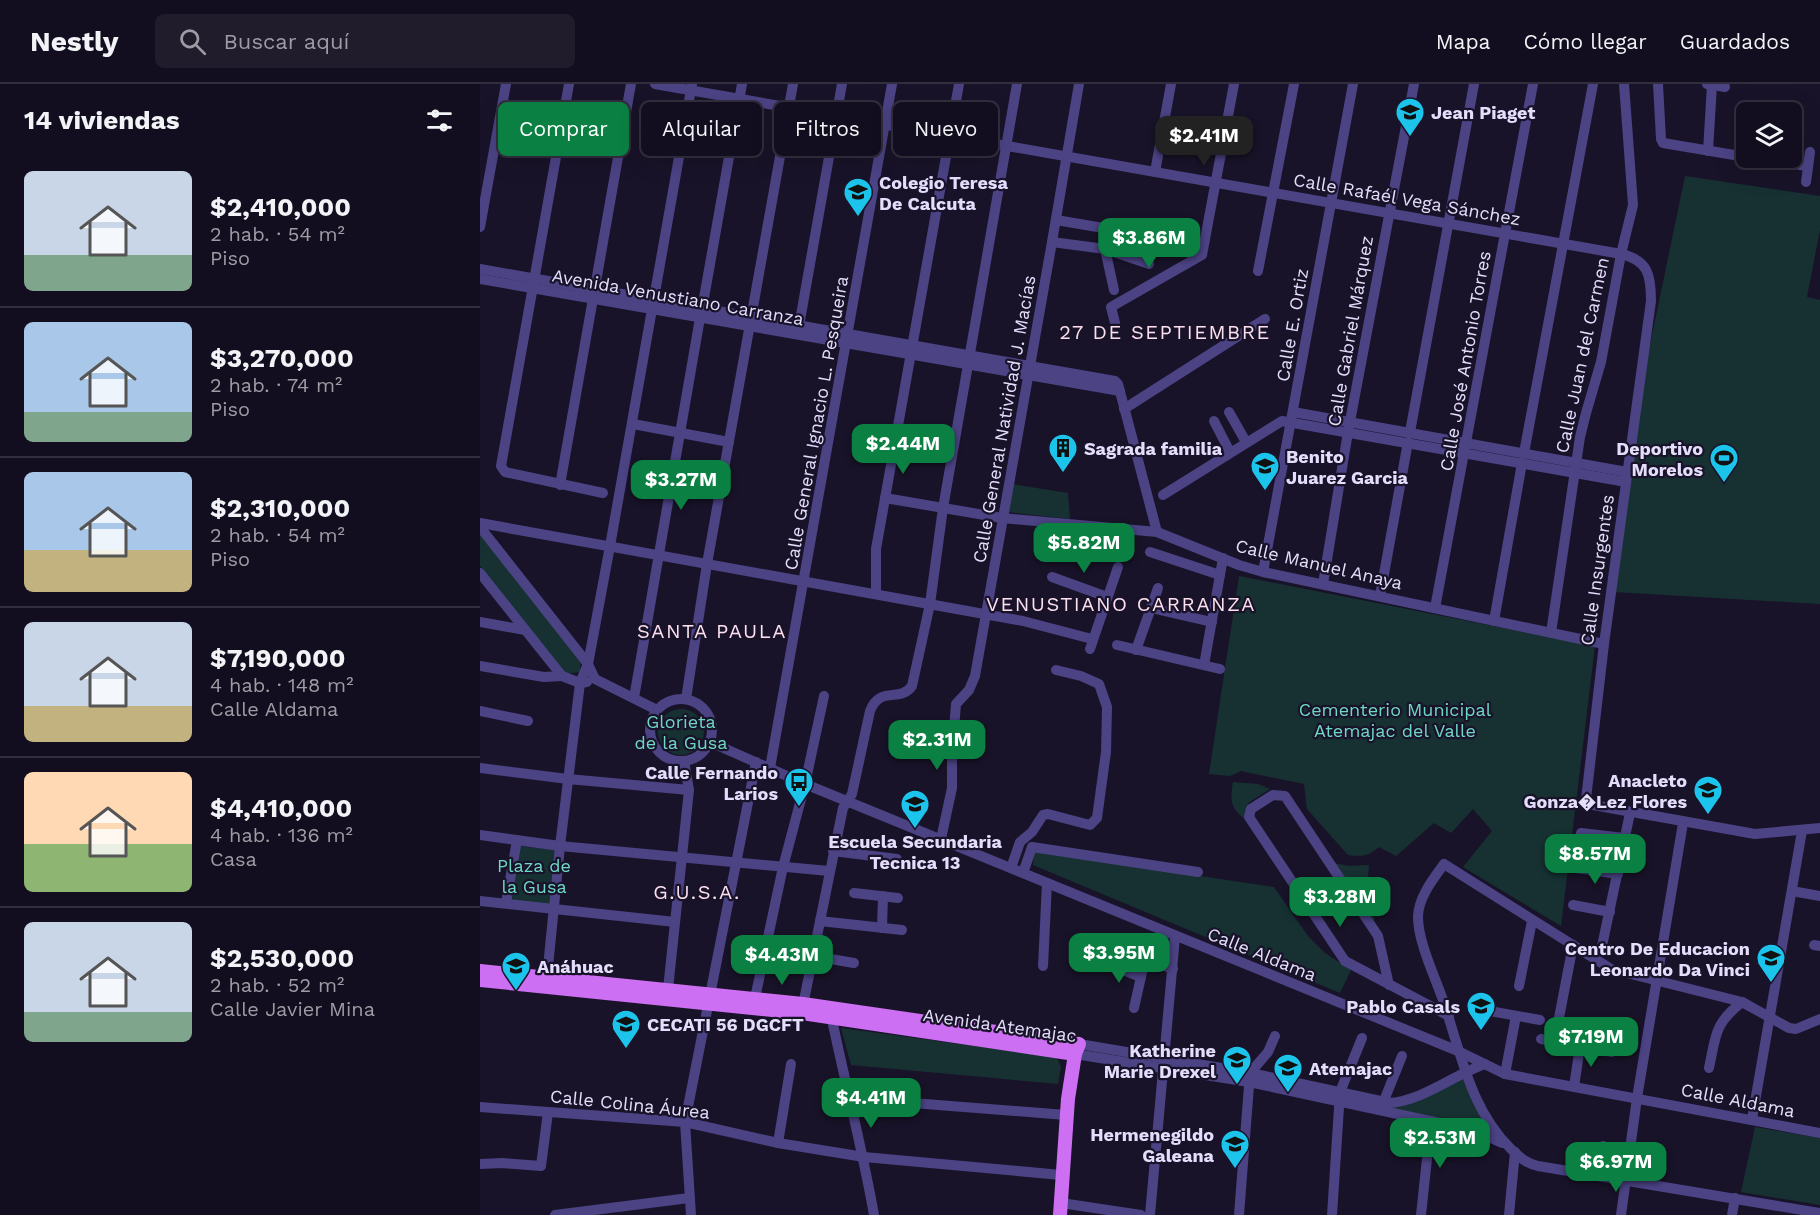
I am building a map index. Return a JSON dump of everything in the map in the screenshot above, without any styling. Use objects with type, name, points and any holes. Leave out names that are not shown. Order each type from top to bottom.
[{"type":"main road","name":"Avenida Atemajac","points":[[480,970],[668,989],[708,998],[755,999],[802,1009]]},
{"type":"main road","name":"Avenida Atemajac","points":[[480,980],[708,998],[831,1013],[1077,1049]]},
{"type":"main road","points":[[1060,1209],[1066,1115],[1077,1049]]},
{"type":"street","points":[[480,226],[506,84]]},
{"type":"street","points":[[569,84],[501,470],[603,493]]},
{"type":"street","points":[[560,485],[631,84]]},
{"type":"street","name":"Calle Rafaél Vega Sánchez","points":[[655,84],[691,87],[774,105]]},
{"type":"street","points":[[634,698],[742,84]]},
{"type":"street","points":[[790,102],[793,84]]},
{"type":"street","points":[[839,102],[842,84]]},
{"type":"street","name":"Calle General Ignacio L. Pesqueira","points":[[770,768],[892,84]]},
{"type":"street","points":[[956,102],[959,84]]},
{"type":"street","points":[[802,1009],[833,851],[843,808],[852,794],[873,702],[880,696],[903,693],[912,686],[930,604],[943,508],[1017,84]]},
{"type":"street","name":"Calle General Natividad J. Macías","points":[[941,839],[951,788],[956,704],[969,690],[975,676],[1079,84]]},
{"type":"street","points":[[1155,172],[1171,84]]},
{"type":"street","points":[[1115,323],[1111,308],[1202,255],[1234,84]]},
{"type":"street","points":[[1258,271],[1294,84]]},
{"type":"street","name":"Calle E. Ortiz","points":[[1263,572],[1353,84]]},
{"type":"street","name":"Calle Gabriel Márquez","points":[[1323,584],[1349,427],[1414,84]]},
{"type":"street","points":[[1380,596],[1473,84]]},
{"type":"street","name":"Calle José Antonio Torres","points":[[1435,608],[1533,84]]},
{"type":"street","points":[[1494,621],[1593,84]]},
{"type":"street","name":"Calle Juan del Carmen","points":[[1551,633],[1575,468],[1586,413],[1602,362],[1633,197],[1624,84]]},
{"type":"street","points":[[1658,84],[1662,142],[1736,155]]},
{"type":"street","points":[[1707,84],[1725,87]]},
{"type":"street","points":[[1708,151],[1712,85]]},
{"type":"street","points":[[548,977],[560,846],[580,684],[588,664],[633,424],[691,87]]},
{"type":"street","name":"Calle Rafaél Vega Sánchez","points":[[881,123],[893,125]]},
{"type":"street","name":"Calle Rafaél Vega Sánchez","points":[[998,145],[1621,254]]},
{"type":"street","points":[[1806,182],[1810,152]]},
{"type":"street","points":[[686,699],[707,564],[780,156]]},
{"type":"street","points":[[799,326],[829,156]]},
{"type":"street","points":[[876,594],[876,549],[946,156]]},
{"type":"street","points":[[1802,165],[1808,166]]},
{"type":"street","points":[[1056,220],[1115,230],[1146,240]]},
{"type":"street","points":[[1052,242],[1105,249],[1149,264]]},
{"type":"street","points":[[1105,249],[1114,290]]},
{"type":"street","name":"Calle Insurgentes","points":[[1621,254],[1636,258],[1648,274],[1651,290],[1650,312],[1604,644],[1586,799],[1587,803],[1593,805],[1630,813]]},
{"type":"street","name":"Avenida Venustiano Carranza","points":[[480,269],[534,284]]},
{"type":"street","name":"Avenida Venustiano Carranza","points":[[480,279],[534,284],[594,294],[1118,386],[1124,409]]},
{"type":"street","points":[[1157,532],[1124,409],[1265,319]]},
{"type":"street","name":"Avenida Venustiano Carranza","points":[[750,322],[799,326],[848,339]]},
{"type":"street","points":[[1229,412],[1246,442]]},
{"type":"street","points":[[1163,495],[1246,442],[1292,417],[1626,477]]},
{"type":"street","points":[[1214,421],[1230,452]]},
{"type":"street","points":[[633,424],[729,442]]},
{"type":"street","name":"Calle Manuel Anaya","points":[[885,498],[1002,518],[1157,532],[1263,572],[1604,644]]},
{"type":"street","points":[[480,525],[610,546],[1023,621],[1091,644],[1118,567]]},
{"type":"street","points":[[480,525],[588,664],[595,679],[657,710]]},
{"type":"street","points":[[1150,552],[1220,575]]},
{"type":"street","points":[[1204,665],[1223,558]]},
{"type":"street","points":[[480,573],[561,676]]},
{"type":"street","points":[[1052,577],[1107,597]]},
{"type":"street","points":[[1136,650],[1158,588]]},
{"type":"street","points":[[1151,608],[1212,622]]},
{"type":"street","points":[[480,622],[525,630]]},
{"type":"street","points":[[1117,645],[1220,669]]},
{"type":"street","points":[[480,666],[544,677],[561,676],[580,684],[595,679]]},
{"type":"street","points":[[1011,868],[1020,842],[1032,832],[1043,815],[1048,814],[1090,825],[1097,818],[1106,752],[1107,707],[1099,684],[1081,675],[1056,670]]},
{"type":"street","points":[[755,999],[783,867],[805,784],[824,696]]},
{"type":"street","points":[[686,699],[695,702],[709,715],[712,724],[710,742],[700,755],[684,761],[674,761],[664,757],[651,740],[652,719],[657,710],[670,701],[686,699]]},
{"type":"street","points":[[480,711],[528,721]]},
{"type":"street","name":"Calle Aldama","points":[[710,742],[805,784],[1175,937],[1458,1051],[1505,1074],[1820,1133]]},
{"type":"street","points":[[668,989],[689,790],[684,761]]},
{"type":"street","points":[[691,1215],[685,1122],[756,762]]},
{"type":"street","points":[[480,768],[689,790]]},
{"type":"street","points":[[1389,985],[1378,936],[1285,796],[1273,795],[1251,809],[1250,817],[1345,961],[1389,985],[1449,1016]]},
{"type":"street","points":[[1602,946],[1611,912],[1630,813],[1755,834],[1820,828]]},
{"type":"street","points":[[1621,1215],[1637,1098],[1683,823]]},
{"type":"street","points":[[1752,1119],[1802,831]]},
{"type":"street","points":[[1581,833],[1624,838]]},
{"type":"street","points":[[480,835],[560,846],[829,871]]},
{"type":"street","points":[[506,903],[517,840]]},
{"type":"street","points":[[1023,873],[1032,847],[1197,872]]},
{"type":"street","points":[[833,851],[897,859]]},
{"type":"street","points":[[1509,1215],[1511,1149],[1488,1122],[1465,1071],[1449,1016],[1421,938],[1419,907],[1444,864],[1611,969],[1742,1002],[1789,1028],[1796,1029],[1820,1019]]},
{"type":"street","points":[[1576,868],[1618,874]]},
{"type":"street","points":[[1042,966],[1047,884]]},
{"type":"street","points":[[1792,891],[1820,896]]},
{"type":"street","points":[[854,893],[898,898]]},
{"type":"street","points":[[882,928],[883,896]]},
{"type":"street","points":[[480,901],[675,922]]},
{"type":"street","points":[[1573,905],[1611,912]]},
{"type":"street","points":[[820,921],[902,930]]},
{"type":"street","points":[[1519,986],[1532,921]]},
{"type":"street","points":[[1150,1215],[1175,937]]},
{"type":"street","points":[[1559,1018],[1572,945]]},
{"type":"street","points":[[813,956],[854,963]]},
{"type":"street","points":[[1134,1008],[1141,977],[1140,957],[1173,969]]},
{"type":"street","points":[[1108,964],[1141,977]]},
{"type":"street","points":[[1709,1068],[1719,1025],[1742,1002]]},
{"type":"street","points":[[1473,1008],[1540,1020]]},
{"type":"street","points":[[831,1013],[848,1098],[864,1157],[874,1215]]},
{"type":"street","points":[[1505,1074],[1516,1016]]},
{"type":"street","points":[[1239,1215],[1250,1077],[1268,1052],[1275,1036]]},
{"type":"street","points":[[1332,1215],[1340,1097],[1362,1038]]},
{"type":"street","points":[[1541,1039],[1612,1052]]},
{"type":"street","points":[[1574,1087],[1580,1046]]},
{"type":"street","name":"Avenida Atemajac","points":[[1077,1049],[1250,1077],[1472,1130],[1511,1149],[1528,1164],[1820,1213]]},
{"type":"street","points":[[1383,1103],[1402,1056]]},
{"type":"street","points":[[778,1143],[791,1064]]},
{"type":"street","name":"Avenida Atemajac","points":[[1340,1097],[1383,1103],[1398,1102],[1411,1099],[1465,1071],[1485,1064]]},
{"type":"street","points":[[848,1098],[1066,1115]]},
{"type":"street","name":"Calle Colina Áurea","points":[[480,1107],[685,1122],[778,1143],[864,1157],[1061,1174]]},
{"type":"street","points":[[480,1164],[541,1166],[548,1112]]},
{"type":"street","points":[[1422,1215],[1431,1121]]},
{"type":"street","points":[[1603,1146],[1602,1155],[1629,1159]]},
{"type":"street","points":[[555,1215],[689,1198]]},
{"type":"street","points":[[1732,1215],[1735,1198]]},
{"type":"street","points":[[1060,1209],[1141,1215]]},
{"type":"green space","name":"Deportivo Morelos","points":[[1685,176],[1820,196],[1820,230],[1807,297],[1820,300],[1820,604],[1614,592],[1644,374]]},
{"type":"green space","points":[[1012,484],[1068,493],[1070,519],[1007,512]]},
{"type":"green space","points":[[480,534],[581,660],[580,672],[566,674],[480,566]]},
{"type":"green space","name":"Cementerio Municipal Atemajac del Valle","points":[[1239,576],[1595,646],[1561,926],[1463,867],[1492,831],[1473,809],[1451,833],[1434,823],[1396,856],[1379,847],[1365,855],[1348,855],[1307,809],[1304,784],[1241,771],[1230,776],[1209,774]]},
{"type":"green space","name":"Glorieta de la Gusa","points":[[686,709],[698,715],[703,723],[703,741],[698,749],[690,754],[676,755],[664,749],[659,741],[658,727],[664,715],[672,710]]},
{"type":"green space","points":[[1233,782],[1258,784],[1270,789],[1248,803],[1251,807],[1247,820],[1237,812],[1232,804]]},
{"type":"green space","name":"Plaza de la Gusa","points":[[518,846],[555,850],[549,905],[512,901]]},
{"type":"green space","points":[[1034,851],[1274,887],[1308,936],[1325,953],[1351,970],[1340,993],[1033,865]]},
{"type":"green space","points":[[1334,863],[1349,866],[1369,865],[1367,889],[1375,919],[1371,922]]},
{"type":"green space","points":[[841,1028],[1056,1057],[1061,1066],[1058,1084],[851,1065]]},
{"type":"green space","points":[[1462,1077],[1495,1138],[1347,1097],[1404,1105]]},
{"type":"green space","points":[[1755,1127],[1820,1138],[1820,1205],[1741,1192]]},
{"type":"place","name":"Jean Piaget","points":[[1410,138]]},
{"type":"place","name":"Colegio Teresa De Calcuta","points":[[858,218]]},
{"type":"place","name":"Sagrada familia","points":[[1063,474]]},
{"type":"place","name":"Deportivo Morelos","points":[[1724,484]]},
{"type":"place","name":"Benito Juarez Garcia","points":[[1265,492]]},
{"type":"place","name":"Calle Fernando Larios","points":[[799,808]]},
{"type":"place","name":"Anacleto Gonza�Lez Flores","points":[[1708,816]]},
{"type":"place","name":"Escuela Secundaria Tecnica 13","points":[[915,830]]},
{"type":"place","name":"Centro De Educacion Leonardo Da Vinci","points":[[1771,984]]},
{"type":"place","name":"Anáhuac","points":[[516,992]]},
{"type":"place","name":"Pablo Casals","points":[[1481,1032]]},
{"type":"place","name":"CECATI 56 DGCFT","points":[[626,1050]]},
{"type":"place","name":"Katherine Marie Drexel","points":[[1237,1086]]},
{"type":"place","name":"Atemajac","points":[[1288,1094]]},
{"type":"place","name":"Hermenegildo Galeana","points":[[1235,1170]]},
{"type":"district","name":"27 DE SEPTIEMBRE","points":[[1165,332]]},
{"type":"district","name":"VENUSTIANO CARRANZA","points":[[1121,604]]},
{"type":"district","name":"SANTA PAULA","points":[[712,631]]},
{"type":"district","name":"G.U.S.A.","points":[[697,892]]}]
